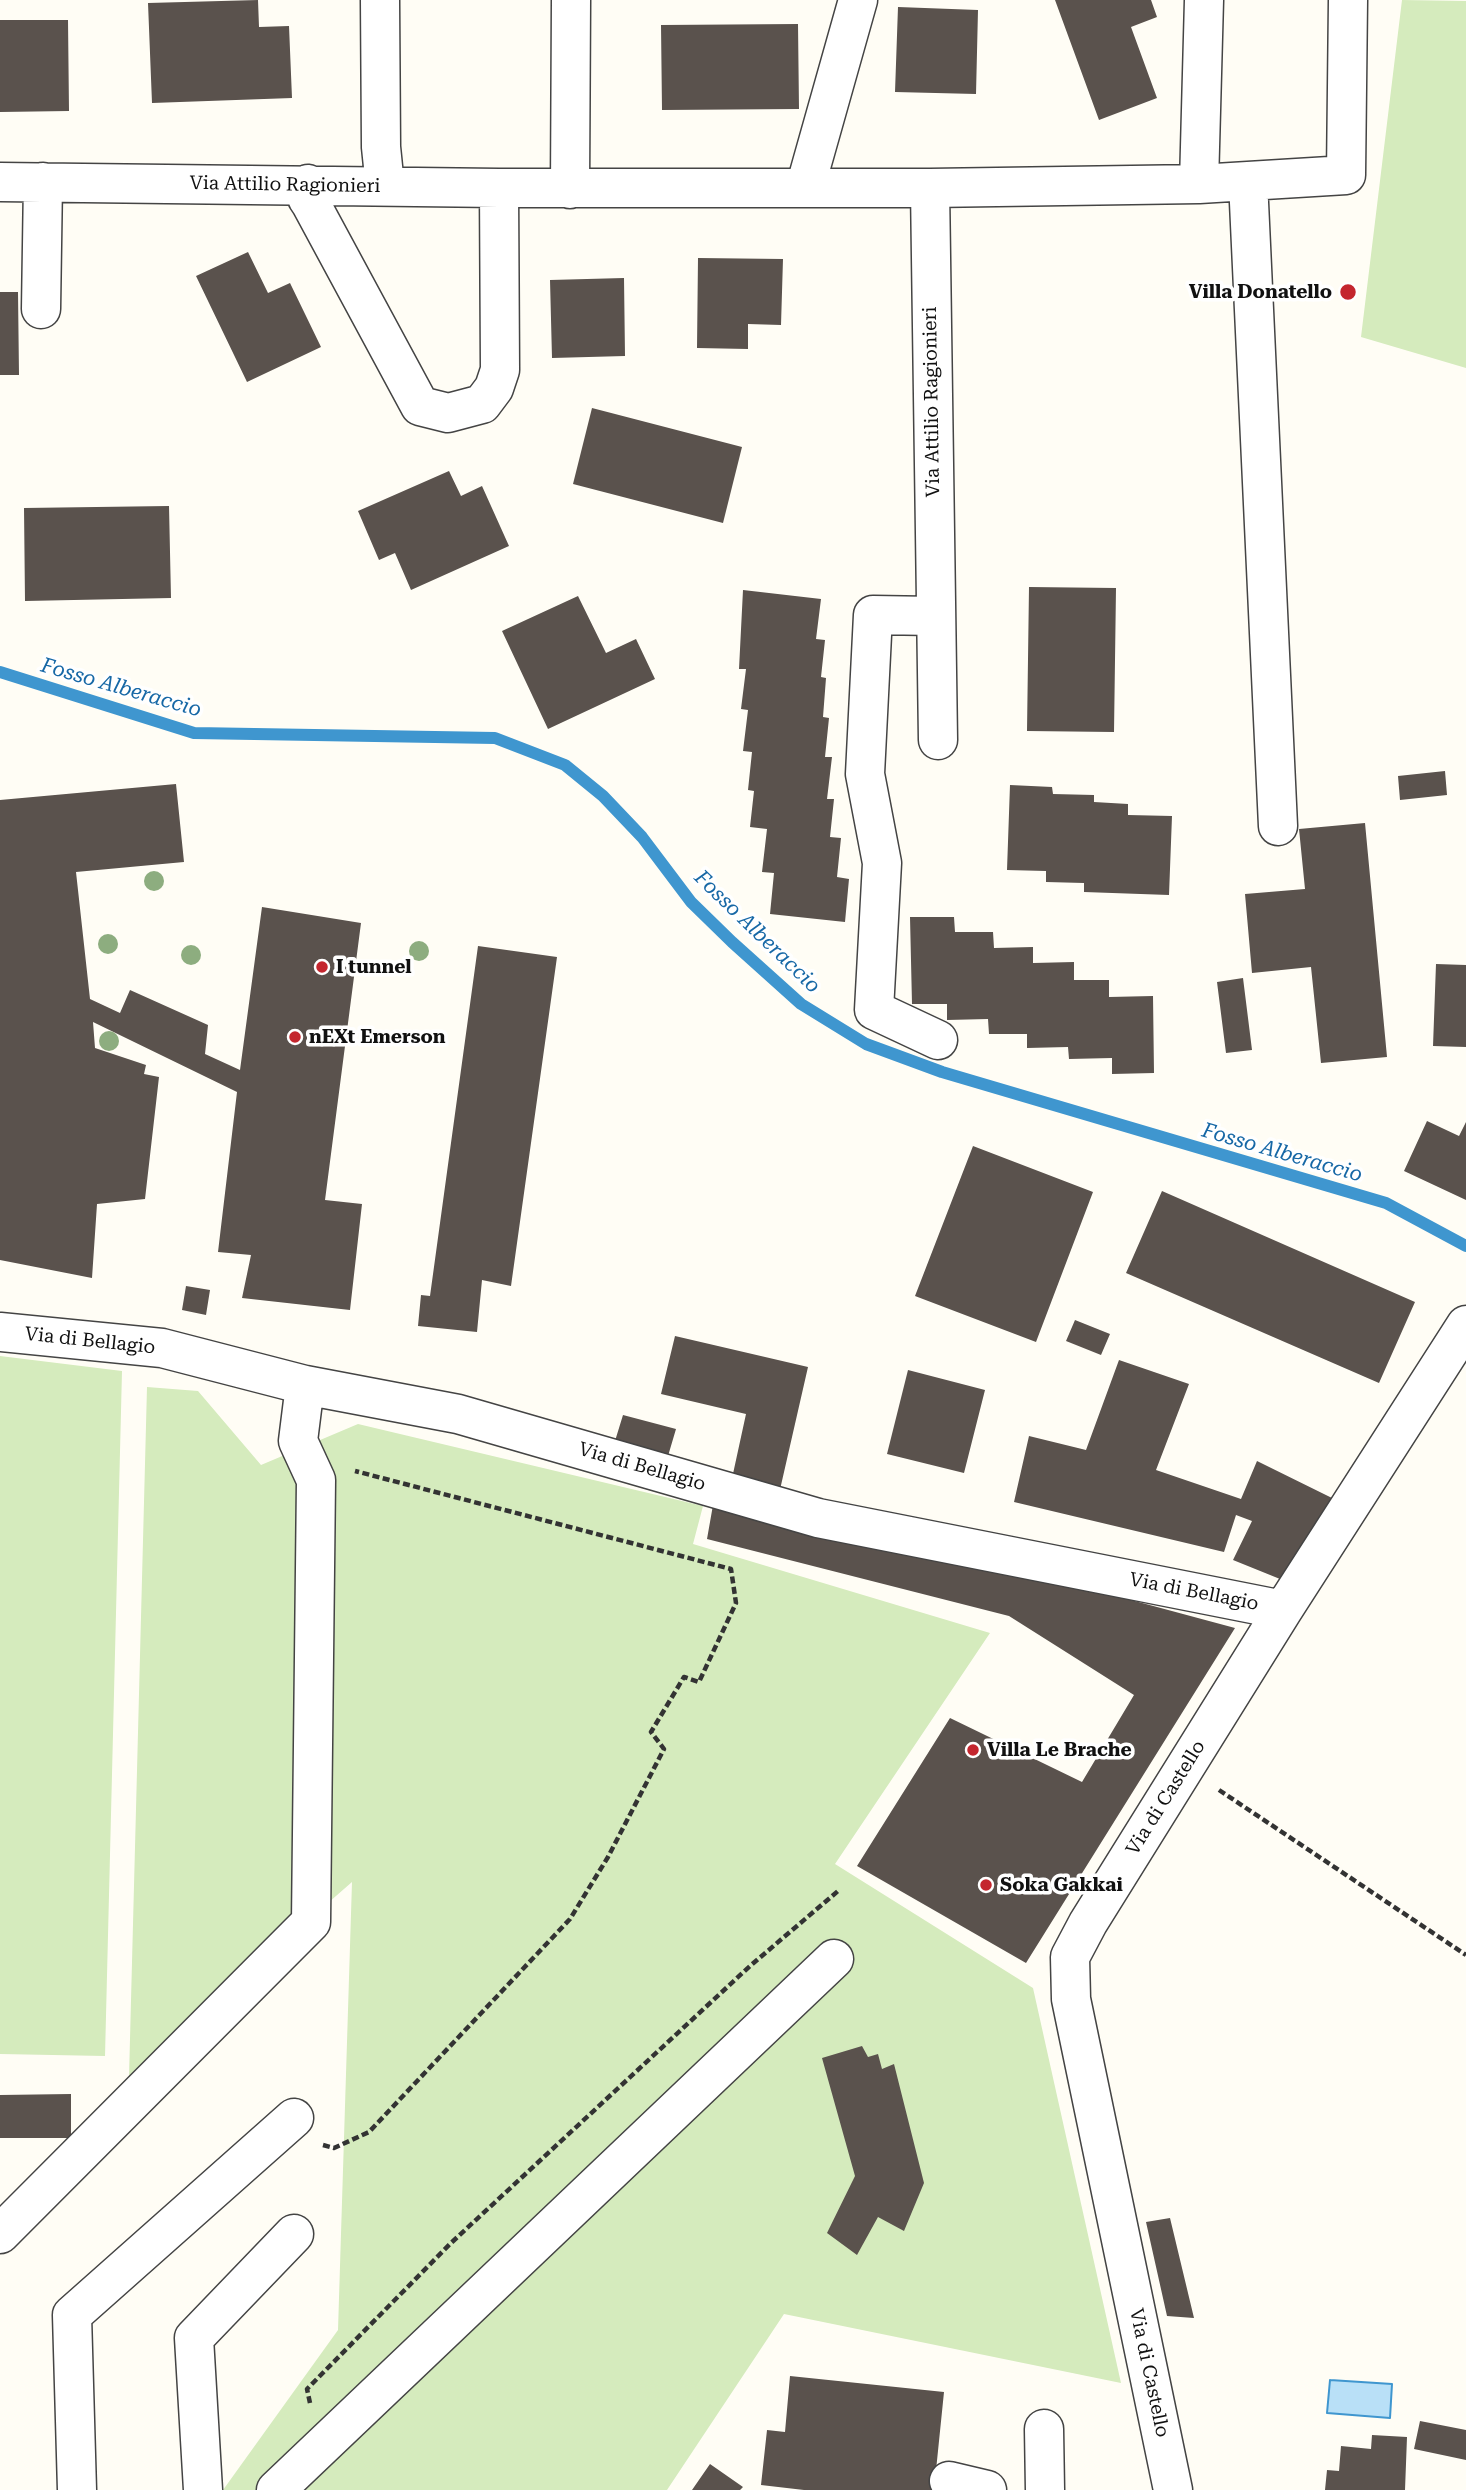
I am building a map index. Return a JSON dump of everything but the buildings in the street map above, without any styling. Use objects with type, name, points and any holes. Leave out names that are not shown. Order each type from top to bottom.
[{"type":"street","points":[[380,0],[381,147],[385,186]]},
{"type":"street","points":[[570,188],[571,0]]},
{"type":"street","points":[[805,188],[858,0]]},
{"type":"street","points":[[1199,184],[1204,0]]},
{"type":"street","name":"Via Attilio Ragionieri","points":[[0,182],[499,188],[930,188],[1199,184],[1346,175],[1348,0]]},
{"type":"street","points":[[1248,181],[1278,826]]},
{"type":"street","points":[[41,309],[43,182]]},
{"type":"street","points":[[308,184],[307,198],[421,405],[448,413],[482,404],[494,388],[500,370],[499,188]]},
{"type":"street","name":"Via Attilio Ragionieri","points":[[930,188],[934,616],[938,740]]},
{"type":"street","points":[[934,616],[873,615],[865,774],[882,863],[874,1010],[938,1040]]},
{"type":"street","name":"Via di Castello","points":[[1174,2490],[1071,1999],[1070,1958],[1088,1923],[1283,1610],[1466,1325]]},
{"type":"street","name":"Via di Bellagio","points":[[0,1332],[162,1348],[305,1385],[458,1414],[818,1518],[1283,1610]]},
{"type":"street","points":[[0,2234],[311,1922],[316,1480],[298,1441],[305,1385]]},
{"type":"street","points":[[276,2490],[834,1959]]},
{"type":"street","points":[[77,2490],[72,2315],[287,2125]]},
{"type":"street","points":[[203,2490],[194,2338],[294,2234]]},
{"type":"street","points":[[1044,2429],[1045,2490]]},
{"type":"street","points":[[949,2481],[988,2490]]},
{"type":"path","points":[[287,2125],[334,2148],[369,2132],[570,1919],[608,1857],[664,1749],[651,1732],[684,1677],[699,1682],[736,1603],[731,1569],[358,1471],[316,1480]]},
{"type":"path","points":[[1185,1767],[1466,1955]]},
{"type":"path","points":[[320,2448],[307,2389],[450,2243],[750,1966],[838,1891]]},
{"type":"green space","points":[[1402,0],[1466,1],[1466,368],[1361,337]]},
{"type":"green space","points":[[0,1356],[122,1371],[105,2056],[0,2054]]},
{"type":"green space","points":[[147,1387],[198,1391],[261,1465],[358,1424],[703,1506],[693,1544],[990,1633],[835,1864],[1033,1988],[1121,2383],[784,2314],[667,2490],[223,2490],[338,2330],[352,1882],[129,2077]]},
{"type":"water","points":[[1330,2380],[1392,2384],[1390,2418],[1327,2413]]},
{"type":"waterway","name":"Fosso Alberaccio","points":[[0,672],[194,733],[495,738],[565,765],[603,796],[642,837],[691,902],[732,942],[801,1004],[866,1044],[942,1072],[1386,1203],[1466,1246]]},
{"type":"place","name":"Villa Donatello","points":[[1348,292]]},
{"type":"place","name":"I tunnel","points":[[322,967]]},
{"type":"place","name":"nEXt Emerson","points":[[295,1037]]},
{"type":"place","name":"Villa Le Brache","points":[[973,1750]]},
{"type":"place","name":"Soka Gakkai","points":[[986,1885]]}]
